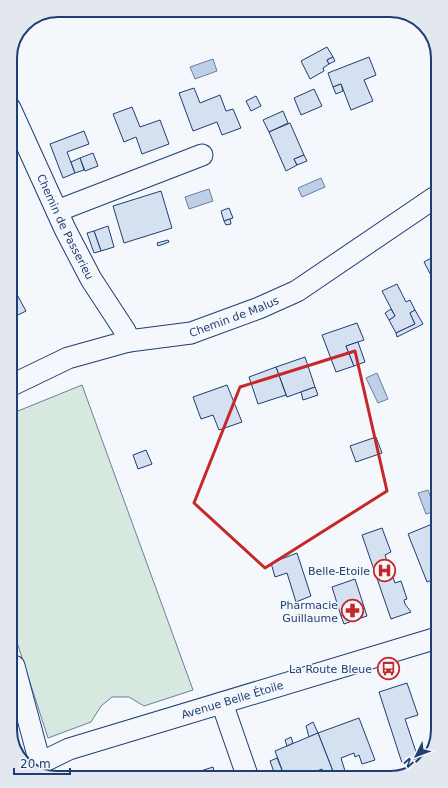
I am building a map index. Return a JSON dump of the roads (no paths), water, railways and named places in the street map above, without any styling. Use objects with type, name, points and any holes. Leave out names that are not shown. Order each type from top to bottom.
[{"type":"street","name":"Chemin de Passerieu","points":[[17,123],[65,229],[91,279],[125,331],[128,341]]},
{"type":"street","points":[[57,211],[202,155]]},
{"type":"street","name":"Chemin de Malus","points":[[17,383],[68,358],[128,341],[191,333],[259,308],[297,291],[431,200]]},
{"type":"street","name":"Avenue Belle Étoile","points":[[36,765],[69,749],[431,640]]},
{"type":"street","points":[[17,680],[35,764]]},
{"type":"street","points":[[222,703],[245,771]]},
{"type":"water","points":[[213,59],[217,71],[195,79],[190,67]]},
{"type":"water","points":[[321,178],[325,187],[302,197],[298,188]]},
{"type":"water","points":[[209,189],[213,201],[189,209],[185,197]]},
{"type":"water","points":[[377,373],[388,399],[378,403],[366,378]]},
{"type":"water","points":[[428,490],[431,498],[431,512],[426,514],[418,493]]},
{"type":"place","name":"Belle-Etoile","points":[[385,571]]},
{"type":"place","name":"Pharmacie Guillaume","points":[[353,611]]},
{"type":"place","name":"La Route Bleue","points":[[388,669]]}]
